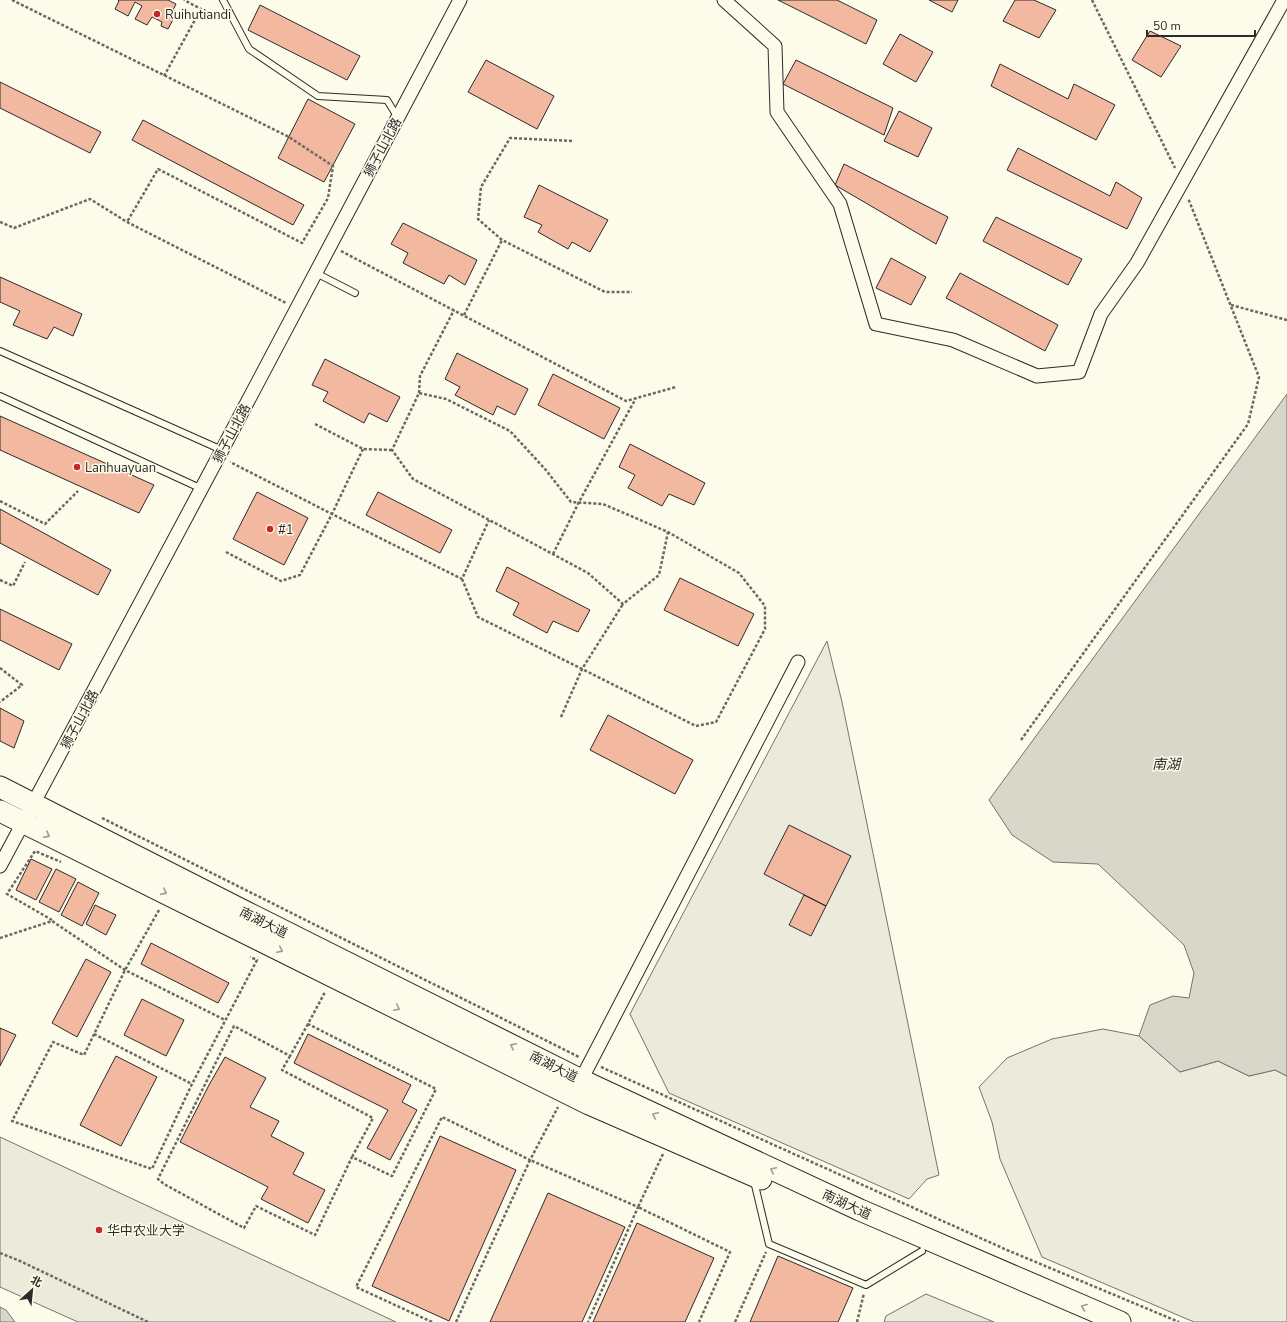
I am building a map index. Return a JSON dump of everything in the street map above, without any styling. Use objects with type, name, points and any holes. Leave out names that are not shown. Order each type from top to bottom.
[{"type":"main road","name":"南湖大道","points":[[0,787],[246,912],[579,1078],[589,1104],[1084,1322]]},
{"type":"main road","name":"南湖大道","points":[[0,811],[23,823],[579,1078],[860,1210],[1120,1322]]},
{"type":"street","name":"狮子山北路","points":[[0,866],[202,489],[460,0]]},
{"type":"street","points":[[724,0],[776,46],[777,112],[840,204],[876,324],[953,340],[1037,376],[1079,372],[1101,314],[1137,263],[1284,0]]},
{"type":"street","points":[[579,1078],[798,662]]},
{"type":"lane","points":[[223,0],[249,49],[318,96],[387,100],[398,118]]},
{"type":"lane","points":[[316,273],[355,293]]},
{"type":"lane","points":[[0,351],[220,453]]},
{"type":"lane","points":[[0,396],[202,489]]},
{"type":"lane","points":[[752,1176],[769,1244],[866,1285],[922,1251]]},
{"type":"path","points":[[12,0],[289,138],[333,166],[328,198],[302,243],[158,169],[127,222]]},
{"type":"path","points":[[164,76],[201,9],[184,0]]},
{"type":"path","points":[[1021,740],[1248,424],[1259,378],[1182,182],[1092,0]]},
{"type":"path","points":[[572,141],[510,138],[481,188],[478,219],[502,240],[605,292],[632,292]]},
{"type":"path","points":[[0,222],[14,228],[90,199],[127,222],[297,308]]},
{"type":"path","points":[[464,315],[502,240]]},
{"type":"path","points":[[330,245],[626,401],[676,387]]},
{"type":"path","points":[[1230,305],[1287,320]]},
{"type":"path","points":[[392,450],[419,393],[420,376],[454,310]]},
{"type":"path","points":[[220,453],[332,514],[462,579],[478,618],[582,668],[696,726],[716,722],[765,629],[764,606],[739,573],[668,532],[603,504],[570,502],[545,469],[510,431],[446,399],[419,393]]},
{"type":"path","points":[[553,554],[579,502],[636,398]]},
{"type":"path","points":[[315,424],[363,449],[392,450]]},
{"type":"path","points":[[226,552],[281,581],[300,574],[332,514],[363,449]]},
{"type":"path","points":[[392,450],[413,479],[588,573],[623,604]]},
{"type":"path","points":[[0,501],[45,524],[78,491]]},
{"type":"path","points":[[462,579],[489,520]]},
{"type":"path","points":[[561,717],[582,668],[623,604],[659,575],[668,532]]},
{"type":"path","points":[[0,580],[13,586],[25,562]]},
{"type":"path","points":[[0,668],[22,685],[0,702]]},
{"type":"path","points":[[100,816],[579,1078],[1007,1250],[1179,1322]]},
{"type":"path","points":[[61,863],[35,851],[7,894],[52,921],[125,970],[225,1020]]},
{"type":"path","points":[[161,906],[125,970],[84,1055],[53,1042],[12,1121],[152,1169],[192,1084],[257,960],[250,957]]},
{"type":"path","points":[[0,938],[52,921]]},
{"type":"path","points":[[290,1056],[234,1026],[158,1179],[164,1184],[244,1228],[256,1206],[315,1235],[372,1118],[282,1070],[290,1056],[308,1024],[327,987]]},
{"type":"path","points":[[308,1024],[436,1089],[392,1176],[352,1157]]},
{"type":"path","points":[[94,1034],[192,1084]]},
{"type":"path","points":[[456,1322],[530,1160],[579,1078]]},
{"type":"path","points":[[432,1322],[356,1287],[442,1117],[530,1160],[638,1208],[730,1252],[699,1322]]},
{"type":"path","points":[[588,1322],[638,1208],[670,1140]]},
{"type":"path","points":[[735,1322],[769,1244]]},
{"type":"path","points":[[0,1253],[20,1261],[148,1322]]},
{"type":"path","points":[[857,1322],[866,1285]]},
{"type":"shaded area","points":[[827,641],[842,702],[939,1175],[927,1179],[909,1199],[669,1093],[630,1014]]},
{"type":"shaded area","points":[[1103,1029],[1139,1036],[1180,1072],[1218,1061],[1249,1076],[1275,1070],[1287,1076],[1287,1322],[1194,1322],[1042,1257],[1000,1159],[992,1122],[979,1087],[1007,1058],[1052,1039]]},
{"type":"shaded area","name":"华中农业大学","points":[[0,1137],[396,1322],[78,1322],[0,1287]]},
{"type":"shaded area","points":[[926,1294],[994,1322],[884,1322],[886,1316]]},
{"type":"water","name":"南湖","points":[[1287,394],[1287,1076],[1275,1070],[1249,1076],[1218,1061],[1180,1072],[1139,1036],[1150,1005],[1173,996],[1189,998],[1194,973],[1184,945],[1098,864],[1053,862],[1012,835],[989,800]]},
{"type":"water","points":[[0,1307],[6,1310],[15,1322],[0,1322]]},
{"type":"building","name":"Ruihutiandi","points":[[118,0],[168,0],[176,4],[173,10],[177,12],[168,29],[161,26],[162,22],[152,17],[147,25],[135,19],[142,6],[135,2],[128,16],[115,9],[119,1]]},
{"type":"building","points":[[778,0],[837,0],[877,20],[866,44]]},
{"type":"building","points":[[929,0],[958,0],[952,12]]},
{"type":"building","points":[[1015,0],[1034,0],[1056,10],[1039,38],[1003,21]]},
{"type":"building","points":[[260,5],[360,56],[347,80],[248,30]]},
{"type":"building","points":[[1150,31],[1181,46],[1161,77],[1132,60]]},
{"type":"building","points":[[900,34],[933,52],[916,82],[883,64]]},
{"type":"building","points":[[486,60],[554,96],[537,129],[468,92]]},
{"type":"building","points":[[796,60],[893,108],[884,135],[783,84]]},
{"type":"building","points":[[1000,64],[1068,99],[1074,84],[1115,105],[1096,140],[991,86]]},
{"type":"building","points":[[0,82],[101,132],[90,153],[0,108]]},
{"type":"building","points":[[308,99],[355,124],[324,182],[278,158]]},
{"type":"building","points":[[899,111],[932,128],[918,157],[884,141]]},
{"type":"building","points":[[143,120],[304,205],[293,225],[132,140]]},
{"type":"building","points":[[1018,148],[1110,196],[1116,182],[1142,198],[1127,229],[1007,170]]},
{"type":"building","points":[[844,164],[948,217],[936,244],[835,185]]},
{"type":"building","points":[[539,185],[608,220],[590,252],[572,242],[568,249],[538,232],[542,225],[524,217]]},
{"type":"building","points":[[996,217],[1082,259],[1068,285],[983,241]]},
{"type":"building","points":[[403,223],[477,260],[465,285],[449,275],[444,284],[403,263],[408,253],[391,244]]},
{"type":"building","points":[[891,258],[926,277],[911,305],[876,288]]},
{"type":"building","points":[[960,273],[1058,325],[1045,351],[946,298]]},
{"type":"building","points":[[0,277],[82,314],[73,336],[54,327],[47,339],[13,325],[20,311],[0,302]]},
{"type":"building","points":[[457,353],[528,389],[515,415],[497,406],[493,415],[455,395],[460,387],[445,379]]},
{"type":"building","points":[[325,359],[400,397],[387,422],[369,413],[364,423],[323,401],[328,392],[312,385]]},
{"type":"building","points":[[553,374],[620,408],[604,439],[538,405]]},
{"type":"building","name":"Lanhuayuan","points":[[0,416],[154,485],[139,513],[0,450]]},
{"type":"building","points":[[630,444],[705,483],[694,505],[669,494],[662,506],[628,488],[635,475],[619,467]]},
{"type":"building","name":"#1","points":[[257,492],[308,518],[284,565],[233,539]]},
{"type":"building","points":[[378,492],[452,530],[440,553],[366,515]]},
{"type":"building","points":[[0,509],[111,570],[98,595],[0,543]]},
{"type":"building","points":[[507,567],[590,610],[578,632],[553,621],[547,633],[513,615],[519,603],[496,591]]},
{"type":"building","points":[[680,578],[754,614],[738,646],[664,610]]},
{"type":"building","points":[[0,609],[72,644],[59,670],[0,640]]},
{"type":"building","points":[[0,708],[24,721],[14,748],[0,741]]},
{"type":"building","points":[[608,715],[693,760],[675,794],[590,750]]},
{"type":"building","points":[[789,825],[851,856],[826,906],[764,874]]},
{"type":"building","points":[[31,859],[52,869],[36,900],[16,890]]},
{"type":"building","points":[[56,869],[76,879],[59,912],[39,902]]},
{"type":"building","points":[[78,882],[99,893],[82,926],[61,915]]},
{"type":"building","points":[[804,895],[826,906],[811,936],[789,925]]},
{"type":"building","points":[[95,905],[116,915],[106,935],[86,924]]},
{"type":"building","points":[[151,943],[229,983],[218,1003],[141,964]]},
{"type":"building","points":[[86,959],[111,972],[77,1037],[52,1023]]},
{"type":"building","points":[[142,999],[184,1020],[166,1056],[124,1035]]},
{"type":"building","points":[[0,1028],[16,1035],[0,1066]]},
{"type":"building","points":[[308,1034],[411,1085],[402,1102],[417,1110],[390,1160],[367,1148],[388,1110],[294,1063]]},
{"type":"building","points":[[116,1056],[157,1077],[121,1146],[80,1125]]},
{"type":"building","points":[[225,1057],[266,1078],[250,1107],[279,1121],[271,1136],[304,1153],[293,1174],[325,1190],[308,1223],[261,1199],[268,1187],[180,1142]]},
{"type":"building","points":[[440,1136],[516,1170],[449,1321],[372,1286]]},
{"type":"building","points":[[548,1193],[625,1227],[582,1322],[490,1322]]},
{"type":"building","points":[[637,1223],[714,1258],[685,1322],[593,1322]]},
{"type":"building","points":[[778,1256],[853,1288],[838,1322],[750,1322]]},
{"type":"place","name":"Ruihutiandi","points":[[157,14]]},
{"type":"place","name":"Lanhuayuan","points":[[77,467]]},
{"type":"place","name":"#1","points":[[270,529]]},
{"type":"place","name":"华中农业大学","points":[[99,1230]]}]
